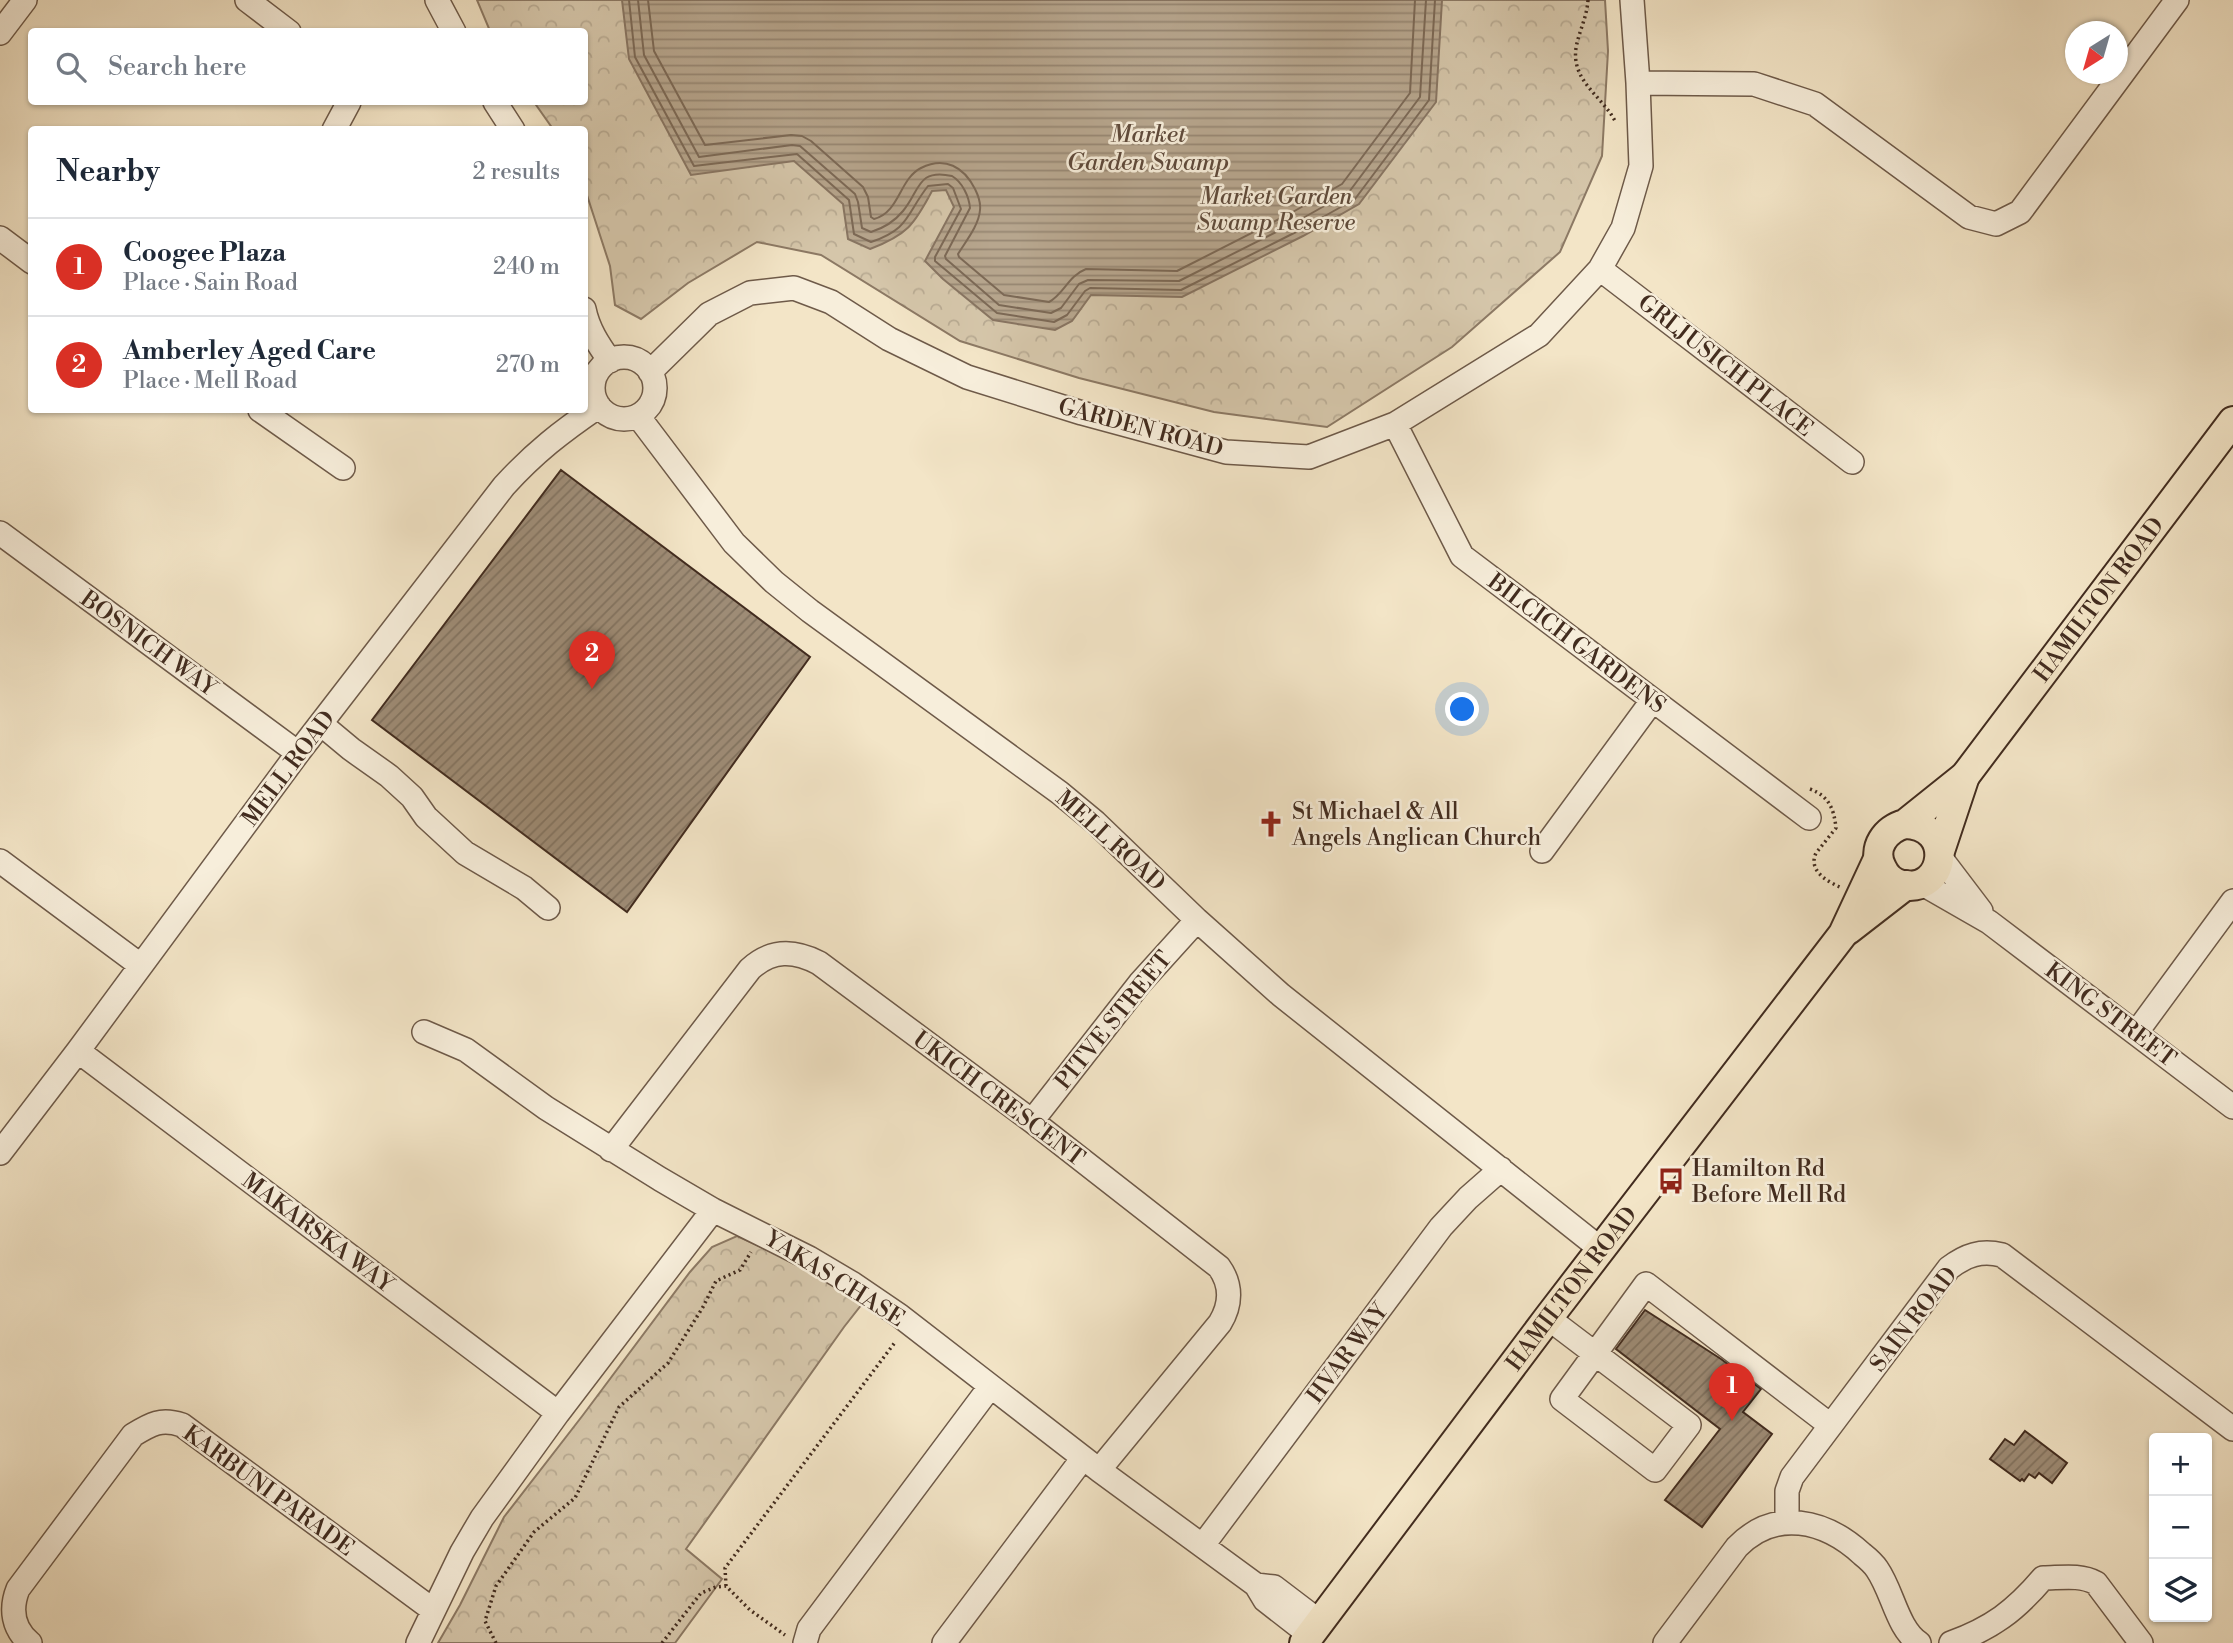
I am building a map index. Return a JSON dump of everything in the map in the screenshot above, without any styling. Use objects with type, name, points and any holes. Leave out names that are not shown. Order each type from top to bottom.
[{"type":"main road","name":"HAMILTON ROAD","points":[[1905,824],[1965,776],[2233,421]]},
{"type":"main road","name":"HAMILTON ROAD","points":[[1940,854],[1965,776]]},
{"type":"main road","points":[[1905,824],[1915,824],[1932,833],[1940,854],[1934,873],[1913,884],[1887,877],[1878,859],[1882,840],[1896,826],[1905,824]]},
{"type":"main road","name":"HAMILTON ROAD","points":[[1311,1633],[1548,1318],[1843,934],[1878,859]]},
{"type":"main road","name":"HAMILTON ROAD","points":[[1843,934],[1913,884]]},
{"type":"street","points":[[0,33],[25,0]]},
{"type":"street","points":[[247,0],[284,28]]},
{"type":"street","points":[[437,0],[452,28]]},
{"type":"street","name":"GARDEN ROAD","points":[[650,373],[709,314],[750,293],[794,288],[831,302],[888,339],[967,377],[1082,413],[1226,452],[1309,457],[1395,424],[1539,335],[1600,269],[1623,228],[1641,166],[1632,0]]},
{"type":"street","points":[[1638,83],[1754,84],[1815,104],[1969,217],[1996,224],[2020,212],[2177,0]]},
{"type":"street","points":[[336,126],[347,105]]},
{"type":"street","points":[[497,105],[510,126]]},
{"type":"street","points":[[0,238],[28,259]]},
{"type":"street","name":"GRLJUSICH PLACE","points":[[1600,269],[1852,462]]},
{"type":"street","points":[[588,325],[610,361]]},
{"type":"street","points":[[618,358],[637,360],[650,373],[655,392],[652,402],[638,416],[621,419],[598,406],[594,396],[595,376],[601,367],[610,361],[618,358]]},
{"type":"street","name":"MELL ROAD","points":[[588,413],[598,406]]},
{"type":"street","points":[[264,413],[344,468]]},
{"type":"street","name":"MELL ROAD","points":[[0,1153],[298,753],[504,486],[549,440],[588,413]]},
{"type":"street","name":"MELL ROAD","points":[[638,416],[734,543],[774,582],[1060,793],[1095,822],[1197,920],[1282,995],[1602,1250]]},
{"type":"street","name":"BILCICH GARDENS","points":[[1395,424],[1462,556],[1809,818]]},
{"type":"street","name":"BOSNICH WAY","points":[[0,533],[298,753]]},
{"type":"street","points":[[1542,851],[1652,701]]},
{"type":"street","points":[[321,724],[389,776],[412,797],[426,817],[465,853],[524,888],[548,908]]},
{"type":"street","name":"KING STREET","points":[[1940,854],[1989,922]]},
{"type":"street","points":[[0,862],[140,965]]},
{"type":"street","name":"KING STREET","points":[[1913,884],[1989,922],[2233,1107]]},
{"type":"street","points":[[2136,1033],[2233,901]]},
{"type":"street","name":"PITVE STREET","points":[[1032,1121],[1140,983],[1197,920]]},
{"type":"street","name":"UKICH CRESCENT","points":[[611,1150],[750,969],[760,960],[772,954],[787,952],[819,963],[1032,1121],[1219,1268],[1227,1278],[1227,1312],[1220,1323],[1091,1464]]},
{"type":"street","name":"YAKAS CHASE","points":[[424,1032],[466,1050],[546,1108],[713,1210],[762,1233],[853,1284],[909,1323],[1091,1464],[1256,1585],[1274,1587],[1311,1633]]},
{"type":"street","name":"MAKARSKA WAY","points":[[78,1051],[558,1413]]},
{"type":"street","name":"HVAR WAY","points":[[1203,1545],[1441,1227],[1501,1169]]},
{"type":"street","points":[[418,1643],[482,1518],[558,1413],[713,1210]]},
{"type":"street","name":"SAIN ROAD","points":[[1787,1522],[1787,1491],[1791,1477],[1949,1268],[1974,1254],[1990,1252],[2002,1255],[2229,1419]]},
{"type":"street","points":[[1548,1318],[1595,1354],[1689,1425],[1655,1470],[1562,1399],[1595,1354],[1646,1284],[1830,1425]]},
{"type":"street","points":[[800,1642],[990,1387]]},
{"type":"street","name":"KARBUNI PARADE","points":[[30,1643],[17,1627],[13,1614],[13,1601],[18,1589],[133,1435],[158,1421],[182,1425],[433,1610]]},
{"type":"street","points":[[944,1643],[1091,1464]]},
{"type":"street","points":[[1665,1643],[1737,1547],[1749,1535],[1774,1524],[1787,1522],[1817,1526],[1853,1545],[1875,1566],[1889,1588],[1905,1630],[1919,1643]]},
{"type":"street","points":[[1951,1643],[2001,1619],[2021,1603],[2043,1578],[2076,1577],[2088,1578],[2096,1583],[2141,1643]]},
{"type":"path","points":[[1588,0],[1587,13],[1576,49],[1577,70],[1618,127]]},
{"type":"path","points":[[1832,809],[1836,828],[1813,857],[1814,865],[1816,872],[1829,883],[1846,889]]},
{"type":"path","points":[[496,1643],[485,1621],[496,1586],[534,1532],[575,1498],[619,1407],[668,1363],[716,1281],[740,1270],[762,1233]]},
{"type":"path","points":[[800,1642],[750,1610],[726,1586],[725,1567],[909,1323]]},
{"type":"path","points":[[663,1643],[701,1593],[726,1586]]},
{"type":"green space","name":"Market Garden Swamp Reserve","points":[[477,0],[1605,0],[1608,51],[1602,156],[1560,252],[1452,347],[1327,427],[1214,412],[1079,378],[960,341],[821,255],[757,242],[688,283],[641,319],[615,305],[610,266],[588,198],[588,126],[551,126],[536,105],[588,105],[588,28],[489,28]]},
{"type":"green space","points":[[737,1236],[802,1266],[862,1304],[686,1549],[722,1579],[675,1643],[438,1643],[504,1517],[690,1272],[712,1247]]},
{"type":"water","name":"Market Garden Swamp","points":[[622,0],[1442,0],[1436,102],[1359,204],[1303,236],[1182,297],[1091,295],[1072,321],[1055,330],[993,320],[925,261],[954,207],[946,190],[932,191],[908,228],[893,239],[870,249],[848,239],[843,204],[794,161],[691,175],[629,59]]},
{"type":"building","points":[[561,470],[810,657],[627,912],[372,720]]},
{"type":"building","points":[[1645,1310],[1721,1359],[1761,1389],[1743,1412],[1772,1434],[1702,1527],[1665,1500],[1720,1429],[1616,1349]]},
{"type":"building","points":[[2025,1431],[2067,1463],[2052,1483],[2039,1473],[2035,1478],[2029,1474],[2024,1481],[2020,1481],[1990,1459],[2005,1439],[2014,1445]]},
{"type":"place","name":"Amberley Aged Care","points":[[592,689]]},
{"type":"place","name":"St Michael & All Angels Anglican Church","points":[[1271,824]]},
{"type":"place","name":"Hamilton Rd Before Mell Rd","points":[[1671,1181]]},
{"type":"place","name":"Coogee Plaza","points":[[1732,1421]]}]
